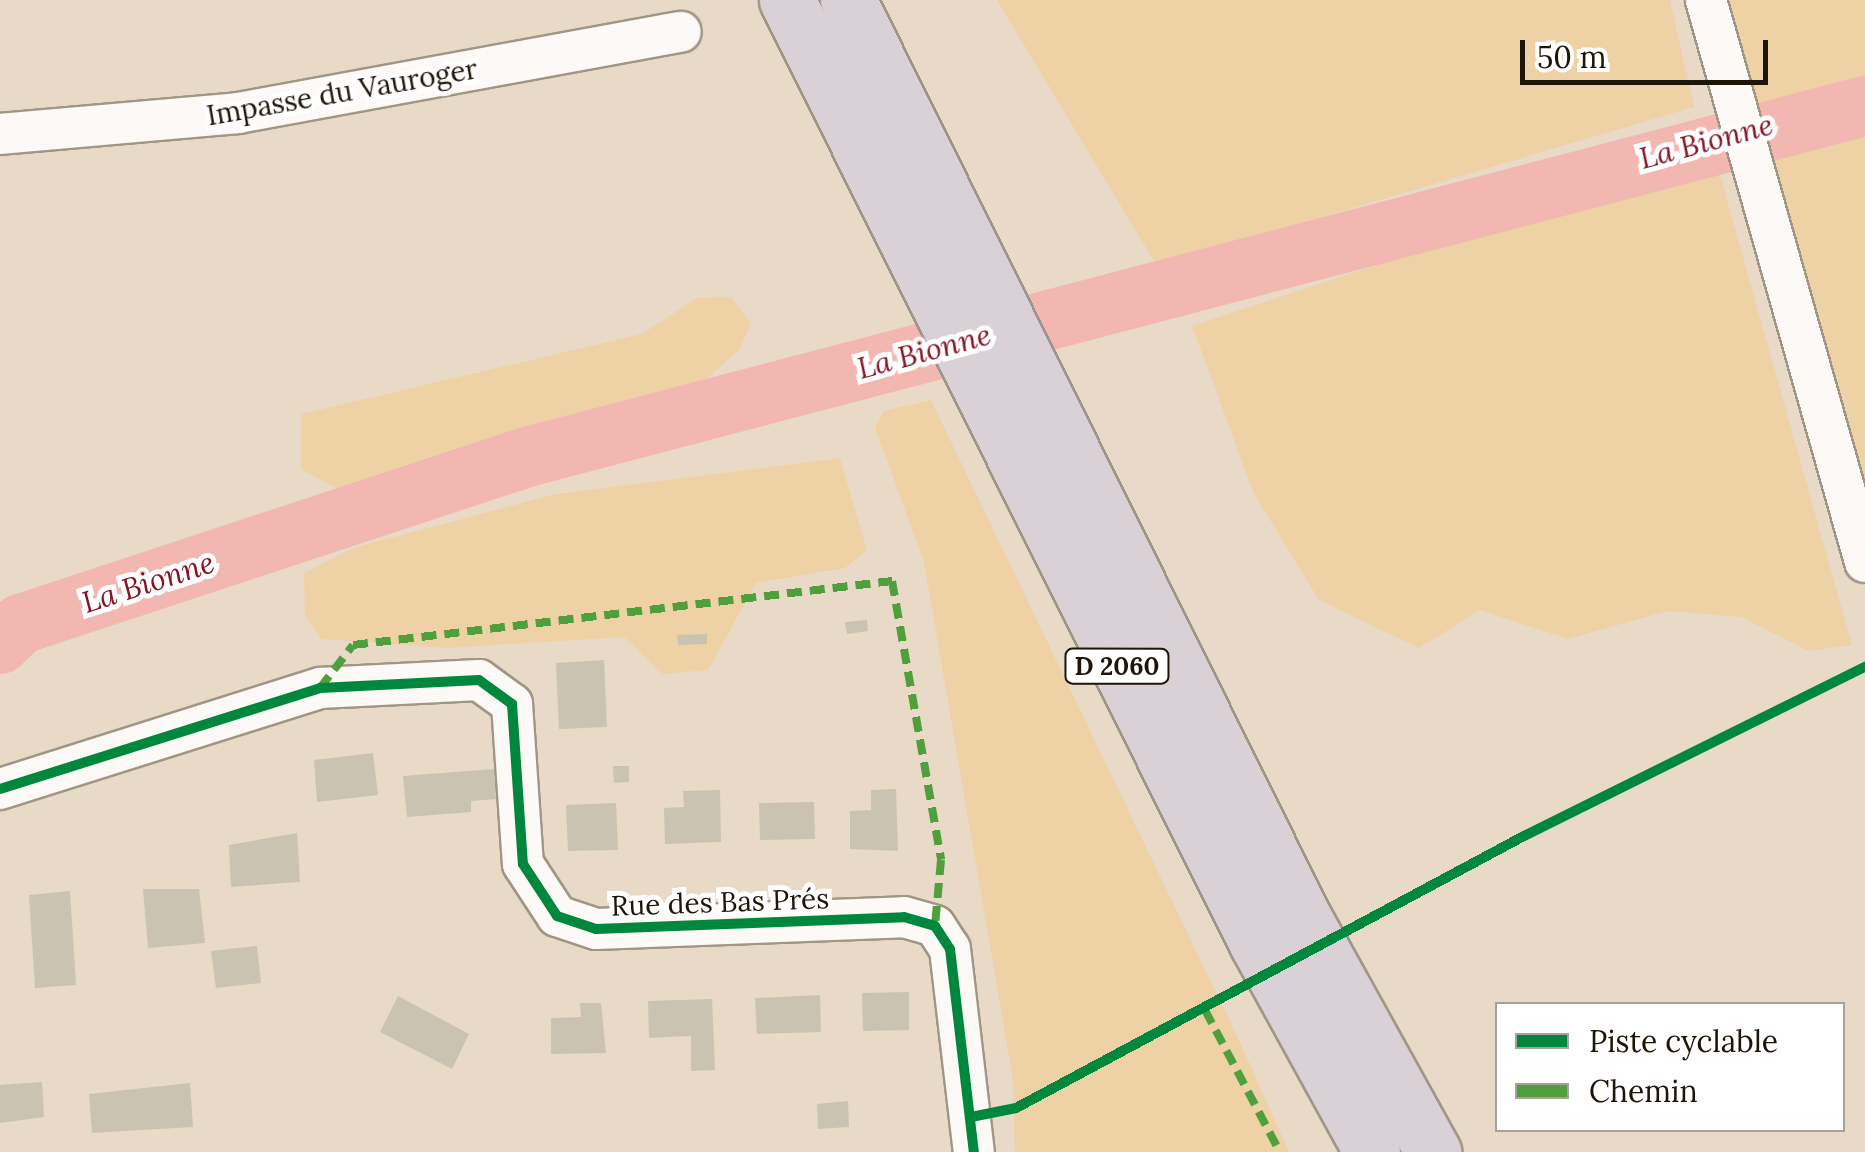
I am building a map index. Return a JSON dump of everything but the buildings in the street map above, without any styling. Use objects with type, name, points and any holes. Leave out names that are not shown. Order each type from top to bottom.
[{"type":"highway","name":"D 2060","points":[[787,0],[968,305],[1034,378],[1280,930],[1290,1007],[1372,1152]]},
{"type":"highway","name":"D 2060","points":[[848,0],[968,305],[978,388],[1280,930],[1339,982],[1432,1152]]},
{"type":"street","points":[[1706,0],[1746,164],[1865,562]]},
{"type":"street","name":"Impasse du Vauroger","points":[[0,134],[238,113],[681,32]]},
{"type":"street","name":"Rue des Bas Prés","points":[[0,788],[320,688],[479,680],[512,704],[523,864],[557,916],[596,930],[904,917],[935,926],[950,949],[974,1152]]},
{"type":"shaded area","points":[[997,0],[1670,0],[1694,107],[1157,266]]},
{"type":"shaded area","points":[[1711,0],[1865,0],[1865,105],[1749,117]]},
{"type":"shaded area","points":[[1865,127],[1865,514],[1754,148]]},
{"type":"shaded area","points":[[1718,168],[1852,645],[1809,651],[1741,617],[1668,611],[1568,639],[1480,610],[1419,648],[1319,600],[1254,494],[1192,326],[1477,232]]},
{"type":"shaded area","points":[[731,297],[751,324],[739,350],[697,387],[340,490],[301,469],[301,414],[642,334],[697,298]]},
{"type":"shaded area","points":[[931,400],[1289,1152],[1015,1152],[1013,1080],[924,562],[875,428],[884,411]]},
{"type":"shaded area","points":[[840,458],[867,550],[845,568],[756,583],[708,670],[663,674],[624,637],[446,648],[321,639],[305,614],[304,573],[353,548],[556,494]]},
{"type":"waterway","name":"La Bionne","points":[[0,644],[21,624],[527,457],[1865,106]]},
{"type":"marked path","points":[[320,688],[353,645],[892,581],[941,860],[935,926]]},
{"type":"marked path","points":[[1205,1010],[1280,1152]]},
{"type":"cycle path","points":[[971,1117],[1016,1108],[1524,836],[1865,667]]},
{"type":"cycle path","points":[[0,789],[320,688],[479,680],[512,704],[523,864],[557,916],[596,929],[904,917],[935,926],[950,949],[974,1152]]}]
